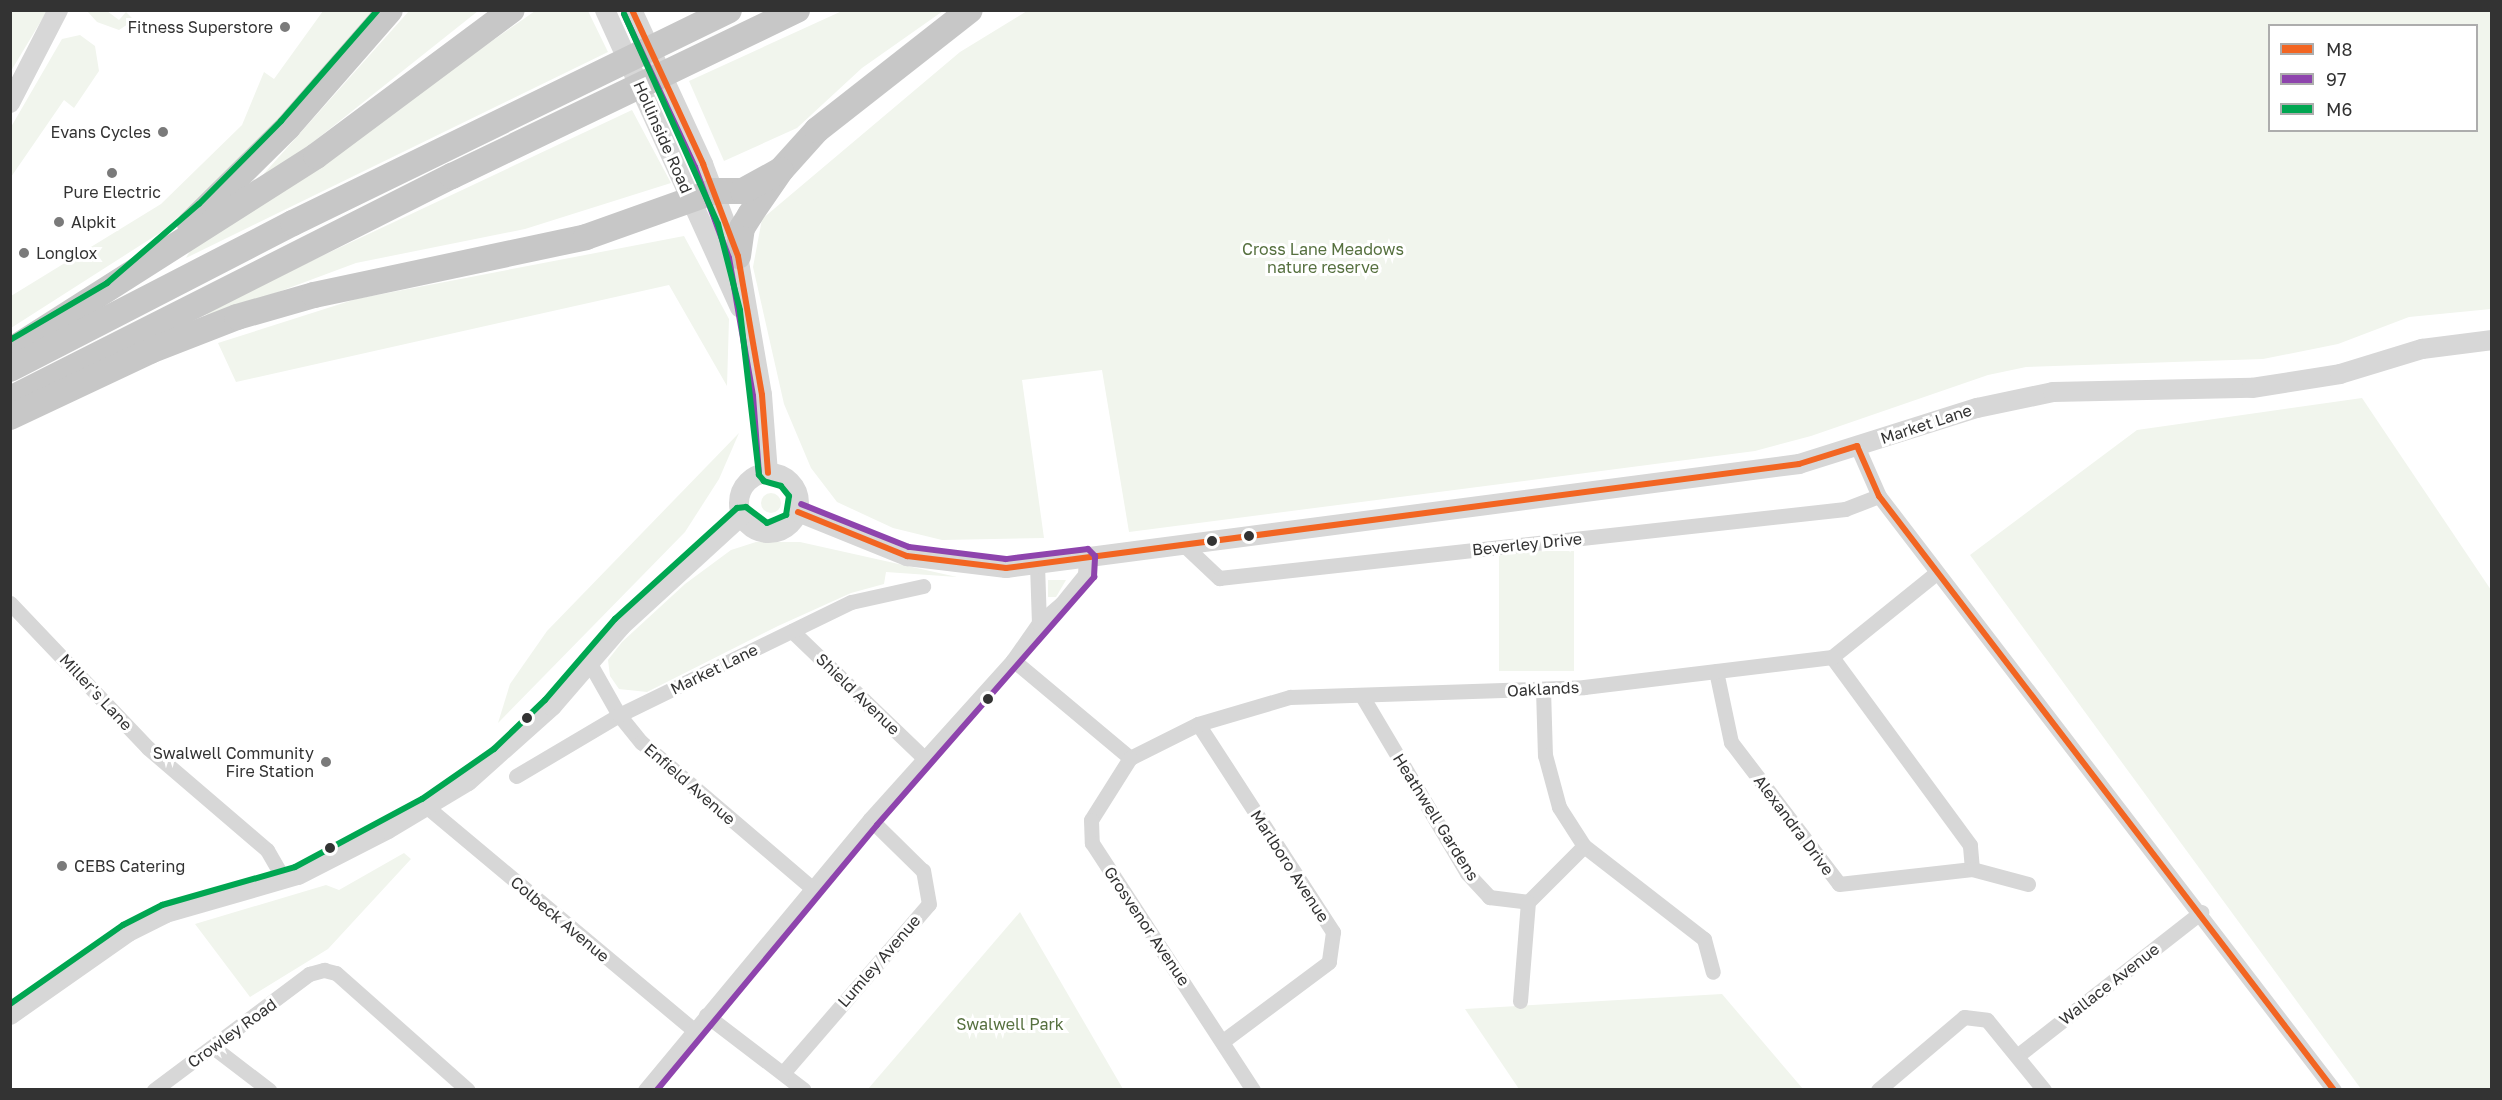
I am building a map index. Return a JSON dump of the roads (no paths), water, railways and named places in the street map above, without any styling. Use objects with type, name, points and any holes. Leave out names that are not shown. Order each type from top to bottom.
[{"type":"highway","points":[[112,290],[205,212],[288,127],[390,10]]},
{"type":"highway","points":[[10,351],[112,290],[316,156],[512,10]]},
{"type":"highway","points":[[10,369],[293,223],[729,10]]},
{"type":"highway","points":[[10,399],[431,186],[797,10]]},
{"type":"highway","points":[[738,256],[742,228],[781,170],[836,112],[970,10]]},
{"type":"highway","points":[[10,417],[150,351],[237,317],[314,295],[586,237],[703,196],[743,191],[781,170]]},
{"type":"street","points":[[10,103],[58,10]]},
{"type":"street","name":"Hollinside Road","points":[[605,10],[679,172],[703,196],[738,256],[762,395],[768,472]]},
{"type":"street","name":"Hollinside Road","points":[[632,10],[703,164],[703,196],[750,329]]},
{"type":"street","name":"Market Lane","points":[[798,512],[907,556],[1006,568],[1799,464],[1977,408],[2053,392],[2252,388],[2340,374],[2422,349],[2492,340]]},
{"type":"street","points":[[1857,446],[1878,496],[2201,912],[2334,1089]]},
{"type":"street","points":[[768,472],[786,478],[793,484],[799,502],[798,512],[785,528],[766,532],[748,524],[739,506],[743,487],[758,475],[768,472]]},
{"type":"street","name":"Beverley Drive","points":[[1185,546],[1219,578],[1845,509],[1878,496]]},
{"type":"street","points":[[10,1015],[138,927],[166,913],[284,880],[427,807],[500,756],[637,610],[742,515]]},
{"type":"street","points":[[645,1089],[870,819],[1013,660],[1039,623],[1062,603],[1085,575],[1086,558]]},
{"type":"street","points":[[1037,564],[1039,623]]},
{"type":"street","points":[[1936,573],[1832,657],[1970,845],[1972,869],[2028,884]]},
{"type":"street","name":"Market Lane","points":[[516,776],[619,715],[851,602],[923,586]]},
{"type":"street","name":"Miller's Lane","points":[[10,603],[148,748],[267,850],[284,880]]},
{"type":"street","name":"Shield Avenue","points":[[792,631],[924,758]]},
{"type":"street","name":"Oaklands","points":[[1130,758],[1198,724],[1290,697],[1543,689],[1832,657]]},
{"type":"street","points":[[1013,660],[1130,758]]},
{"type":"street","name":"Enfield Avenue","points":[[589,662],[619,715],[641,742],[812,888]]},
{"type":"street","name":"Alexandra Drive","points":[[1716,671],[1731,742],[1839,884],[1972,869]]},
{"type":"street","points":[[1543,689],[1545,755],[1559,807],[1584,846],[1704,939],[1713,972]]},
{"type":"street","name":"Heathwell Gardens","points":[[1362,696],[1467,873],[1489,897],[1528,902]]},
{"type":"street","name":"Marlboro Avenue","points":[[1198,724],[1333,932],[1329,962],[1223,1041]]},
{"type":"street","name":"Grosvenor Avenue","points":[[1130,758],[1091,820],[1092,843],[1254,1089]]},
{"type":"street","name":"Colbeck Avenue","points":[[427,807],[694,1030]]},
{"type":"street","name":"Lumley Avenue","points":[[783,1073],[929,904],[924,871],[870,819]]},
{"type":"street","points":[[1520,1001],[1528,902],[1584,846]]},
{"type":"street","name":"Wallace Avenue","points":[[2017,1056],[2201,912]]},
{"type":"street","name":"Crowley Road","points":[[154,1089],[309,975],[324,970],[336,973],[468,1089]]},
{"type":"street","points":[[706,1015],[804,1089]]},
{"type":"street","points":[[1878,1089],[1964,1017],[1987,1020],[2044,1089]]},
{"type":"street","points":[[213,1047],[268,1089]]},
{"type":"place","name":"Fitness Superstore","points":[[285,27]]},
{"type":"place","name":"Evans Cycles","points":[[163,132]]},
{"type":"place","name":"Pure Electric","points":[[112,173]]},
{"type":"place","name":"Alpkit","points":[[59,222]]},
{"type":"place","name":"Longlox","points":[[24,253]]},
{"type":"place","name":"Swalwell Community Fire Station","points":[[326,762]]},
{"type":"place","name":"CEBS Catering","points":[[62,866]]},
{"type":"park label","name":"Cross Lane Meadows nature reserve","points":[[1323,258]]},
{"type":"park label","name":"Swalwell Park","points":[[1010,1024]]}]
